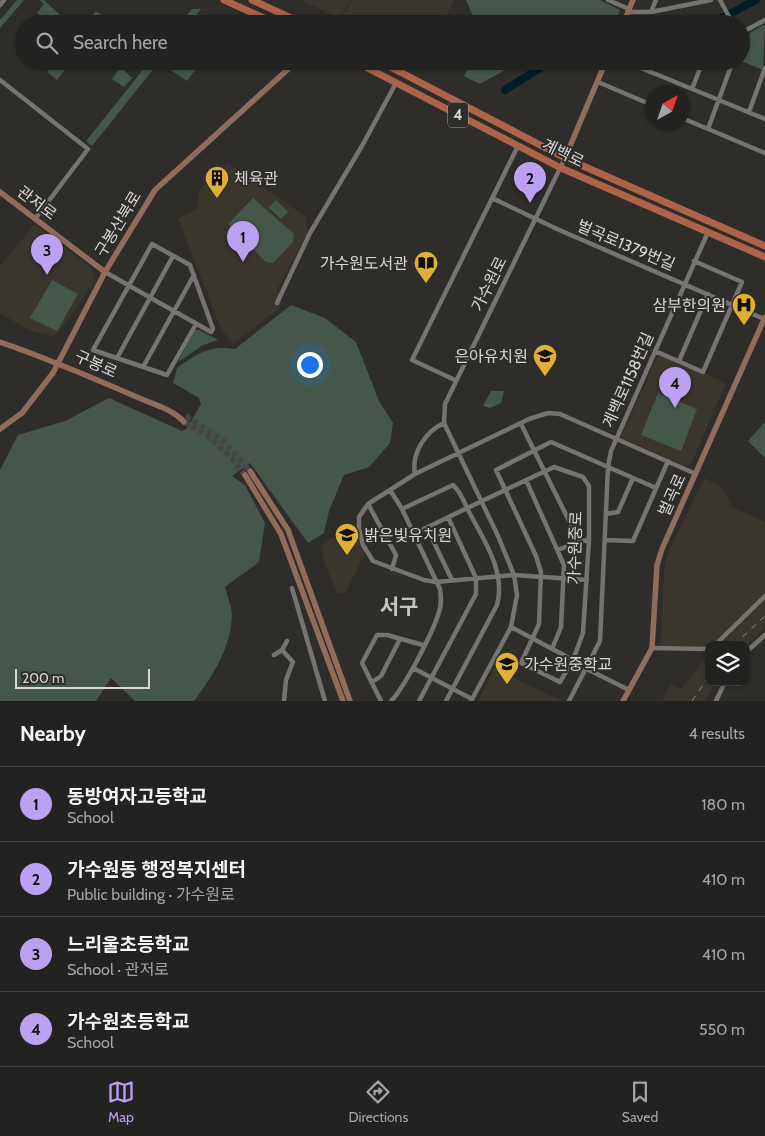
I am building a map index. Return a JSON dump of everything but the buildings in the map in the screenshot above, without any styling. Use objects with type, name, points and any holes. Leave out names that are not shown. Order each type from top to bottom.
[{"type":"main road","points":[[224,0],[257,15]]},
{"type":"main road","points":[[252,0],[284,15]]},
{"type":"main road","points":[[626,15],[632,0]]},
{"type":"main road","name":"구봉산북로","points":[[0,429],[28,406],[40,392],[58,362],[105,272],[155,190],[287,70]]},
{"type":"main road","name":"계백로","points":[[371,70],[561,168],[765,257]]},
{"type":"main road","name":"계백로","points":[[396,70],[565,158],[765,246]]},
{"type":"main road","points":[[565,158],[603,70]]},
{"type":"main road","name":"관저로","points":[[0,192],[105,272]]},
{"type":"main road","points":[[750,240],[765,240]]},
{"type":"main road","name":"벌곡로","points":[[623,701],[652,648],[657,565],[765,318]]},
{"type":"main road","name":"구봉로","points":[[0,342],[58,362],[185,419]]},
{"type":"main road","points":[[343,701],[281,534],[248,473],[288,530],[350,701]]},
{"type":"street","points":[[0,5],[4,0]]},
{"type":"street","points":[[609,0],[628,10],[651,12],[711,0]]},
{"type":"street","points":[[651,12],[656,0]]},
{"type":"street","points":[[681,7],[685,0]]},
{"type":"street","points":[[721,1],[728,15]]},
{"type":"street","points":[[750,29],[764,22]]},
{"type":"street","points":[[749,112],[765,68]]},
{"type":"street","points":[[645,70],[765,119]]},
{"type":"street","points":[[692,89],[699,70]]},
{"type":"street","points":[[708,129],[730,70]]},
{"type":"street","points":[[0,80],[88,149],[35,219]]},
{"type":"street","points":[[598,82],[645,102]]},
{"type":"street","points":[[277,302],[310,233],[362,146],[396,83]]},
{"type":"street","points":[[690,121],[765,153]]},
{"type":"street","points":[[456,380],[412,360],[518,146]]},
{"type":"street","name":"가수원로","points":[[444,423],[445,404],[565,158]]},
{"type":"street","name":"벌곡로1379번길","points":[[492,198],[534,219],[765,318]]},
{"type":"street","name":"계백로1158번길","points":[[569,701],[600,640],[608,467],[616,438],[708,232]]},
{"type":"street","points":[[105,272],[129,287],[211,332],[213,329],[190,265],[152,244],[129,287],[93,350],[167,375],[196,324]]},
{"type":"street","points":[[117,358],[173,256]]},
{"type":"street","points":[[655,351],[703,372],[733,305],[742,282],[694,262]]},
{"type":"street","points":[[143,367],[194,274]]},
{"type":"street","points":[[679,361],[708,294]]},
{"type":"street","points":[[587,580],[498,575],[436,582],[409,576],[373,561],[363,545],[359,529],[360,517],[368,504],[415,474],[457,453],[548,413],[560,414],[696,474]]},
{"type":"street","points":[[413,668],[472,700],[511,627],[517,595],[514,575],[444,423],[433,428],[426,436],[413,463],[415,474]]},
{"type":"street","name":"가수원중로","points":[[521,424],[579,541]]},
{"type":"street","points":[[533,638],[539,624],[541,578],[536,556],[496,470],[551,442],[656,488]]},
{"type":"street","points":[[605,540],[633,541],[668,461]]},
{"type":"street","name":"가수원중로","points":[[414,534],[554,467],[583,477],[589,486],[590,540],[583,633],[573,660],[560,682],[521,663],[533,638]]},
{"type":"street","points":[[606,514],[618,512],[633,478]]},
{"type":"street","points":[[526,480],[564,565],[562,627],[552,649]]},
{"type":"street","points":[[402,509],[451,485],[456,488],[488,549],[498,575],[500,595],[497,605],[446,701]]},
{"type":"street","points":[[390,490],[402,509],[440,589],[441,603],[439,614],[413,668],[391,701]]},
{"type":"street","points":[[368,504],[396,555],[392,569]]},
{"type":"street","points":[[419,701],[473,602],[477,587],[476,578],[448,517]]},
{"type":"street","points":[[427,528],[452,580]]},
{"type":"street","points":[[558,550],[579,541],[590,540]]},
{"type":"street","points":[[292,588],[325,701]]},
{"type":"street","points":[[719,641],[765,596]]},
{"type":"street","points":[[511,627],[573,660]]},
{"type":"street","points":[[382,701],[362,662],[376,635],[381,634],[423,645]]},
{"type":"street","points":[[750,648],[765,635]]},
{"type":"street","points":[[372,682],[381,676],[400,639]]},
{"type":"street","points":[[274,655],[282,650],[287,641]]},
{"type":"street","points":[[652,648],[705,649]]},
{"type":"street","points":[[282,650],[293,662],[286,680],[284,701]]},
{"type":"street","points":[[586,669],[629,690]]},
{"type":"street","points":[[716,701],[723,686]]},
{"type":"shaded area","points":[[300,0],[351,0],[341,15],[332,15]]},
{"type":"shaded area","points":[[352,0],[454,0],[446,15],[343,15]]},
{"type":"shaded area","points":[[228,163],[306,217],[307,234],[277,290],[281,297],[280,308],[233,344],[221,329],[178,219],[197,208],[199,190]]},
{"type":"shaded area","points":[[35,224],[92,269],[95,280],[58,334],[52,336],[28,330],[0,313],[0,266]]},
{"type":"shaded area","points":[[659,354],[726,383],[691,464],[685,466],[621,437]]},
{"type":"shaded area","points":[[704,478],[720,486],[730,501],[729,506],[765,522],[765,592],[716,641],[705,641],[705,647],[660,646],[666,558]]},
{"type":"shaded area","points":[[356,531],[365,554],[345,593],[337,593],[324,562],[322,545],[327,540]]},
{"type":"shaded area","points":[[765,599],[765,627],[750,643],[750,641],[721,641]]},
{"type":"shaded area","points":[[705,659],[705,686],[714,686],[705,701],[662,701],[671,684],[681,689]]},
{"type":"shaded area","name":"가수원중학교","points":[[494,668],[561,701],[478,701]]},
{"type":"green space","points":[[17,0],[24,0],[0,28],[0,20]]},
{"type":"green space","points":[[39,0],[44,0],[60,15],[39,15],[37,13],[44,4]]},
{"type":"green space","points":[[466,0],[600,0],[620,10],[618,15],[472,15]]},
{"type":"green space","points":[[192,9],[201,9],[196,15],[187,15]]},
{"type":"green space","points":[[96,11],[101,15],[93,15]]},
{"type":"green space","points":[[763,25],[765,26],[763,70],[750,65],[750,33]]},
{"type":"green space","points":[[48,70],[65,70],[57,80],[47,72]]},
{"type":"green space","points":[[119,70],[124,70],[133,79],[124,87],[112,79]]},
{"type":"green space","points":[[143,70],[153,70],[92,146],[86,141]]},
{"type":"green space","points":[[171,70],[195,70],[187,81]]},
{"type":"green space","points":[[467,70],[505,70],[480,84],[464,76]]},
{"type":"green space","points":[[253,198],[294,234],[293,242],[273,263],[266,262],[228,224]]},
{"type":"green space","points":[[276,200],[288,212],[281,219],[269,208]]},
{"type":"green space","points":[[52,280],[78,294],[57,331],[30,318]]},
{"type":"green space","points":[[291,305],[325,318],[356,342],[379,401],[393,423],[390,443],[369,467],[344,475],[329,511],[324,533],[308,543],[250,463],[232,476],[245,485],[265,523],[259,562],[225,587],[232,613],[229,637],[214,671],[194,701],[135,701],[111,678],[96,701],[0,701],[0,470],[18,435],[65,421],[109,398],[182,431],[187,428],[201,404],[199,398],[173,383],[177,368],[204,351],[218,348],[235,349]]},
{"type":"green space","points":[[195,330],[199,330],[218,340],[203,345],[178,362]]},
{"type":"green space","points":[[491,391],[504,391],[501,403],[490,408],[483,406]]},
{"type":"green space","points":[[658,393],[697,409],[681,451],[641,435]]},
{"type":"green space","points":[[765,422],[765,458],[748,441]]},
{"type":"waterway","points":[[727,15],[756,0]]},
{"type":"waterway","points":[[505,90],[537,70]]},
{"type":"tunnel","points":[[186,416],[224,441],[250,471]]},
{"type":"tunnel","points":[[184,422],[218,445],[245,475]]},
{"type":"railway","points":[[738,641],[765,616]]},
{"type":"railway","points":[[692,701],[705,682]]},
{"type":"place","name":"체육관","points":[[217,199]]},
{"type":"place","name":"가수원동 행정복지센터","points":[[530,203]]},
{"type":"place","name":"동방여자고등학교","points":[[243,262]]},
{"type":"place","name":"느리울초등학교","points":[[47,275]]},
{"type":"place","name":"가수원도서관","points":[[426,284]]},
{"type":"place","name":"삼부한의원","points":[[744,326]]},
{"type":"place","name":"은아유치원","points":[[545,377]]},
{"type":"place","name":"가수원초등학교","points":[[675,408]]},
{"type":"place","name":"밝은빛유치원","points":[[347,556]]},
{"type":"place","name":"가수원중학교","points":[[507,685]]},
{"type":"district","name":"서구","points":[[399,606]]}]
